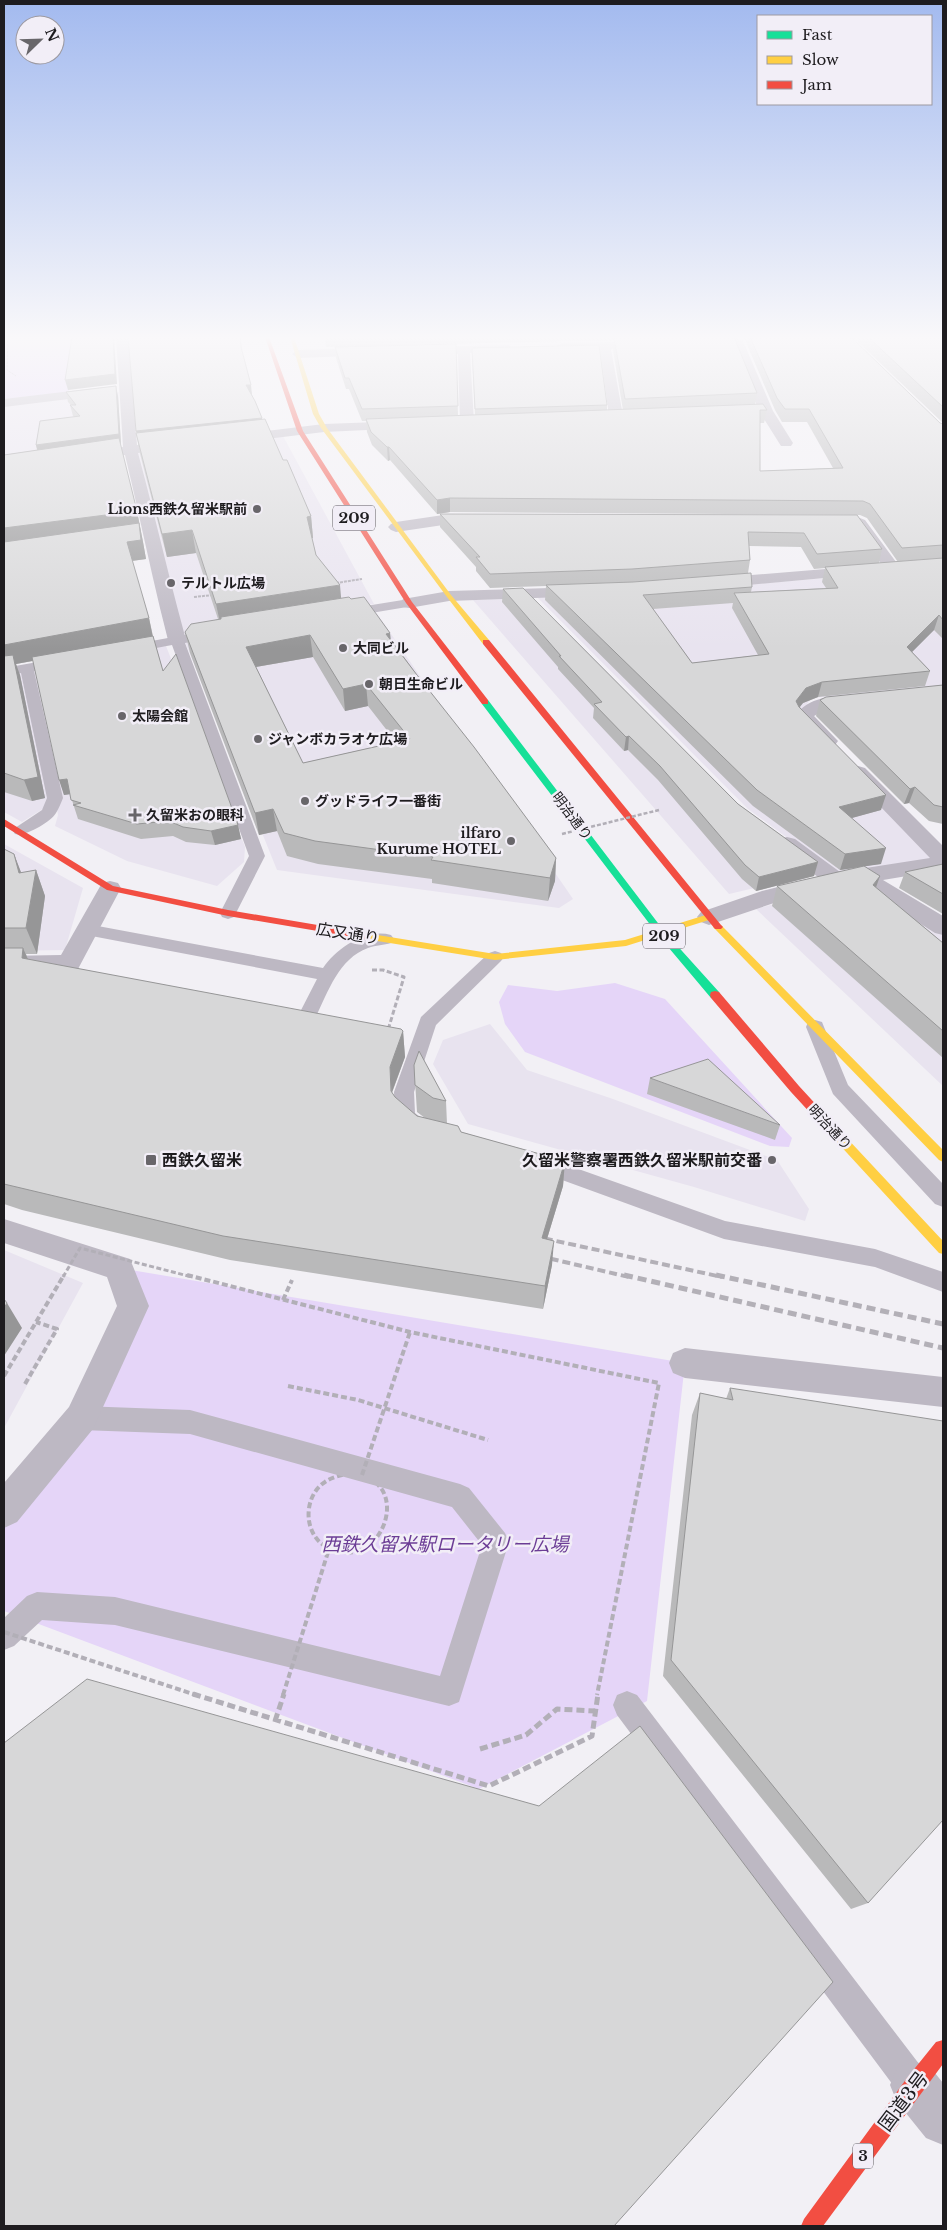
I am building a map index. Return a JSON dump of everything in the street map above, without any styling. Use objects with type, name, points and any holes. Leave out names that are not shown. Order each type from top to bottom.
[{"type":"main road","name":"明治通り","points":[[306,441],[409,603],[661,933],[796,1089],[943,1249]]},
{"type":"main road","name":"209","points":[[334,441],[449,596],[709,917],[943,1157]]},
{"type":"main road","name":"広又通り","points":[[4,822],[110,888],[228,913],[494,957],[626,943],[709,917]]},
{"type":"main road","name":"国道3号","points":[[811,2226],[914,2085],[943,2049]]},
{"type":"street","points":[[129,441],[152,534],[154,553],[177,640]]},
{"type":"street","points":[[72,457],[192,443]]},
{"type":"street","points":[[396,526],[450,519],[490,520]]},
{"type":"street","points":[[840,522],[860,522],[893,569]]},
{"type":"street","points":[[134,537],[152,534]]},
{"type":"street","points":[[697,584],[910,568]]},
{"type":"street","points":[[409,603],[449,596],[603,591]]},
{"type":"street","points":[[528,594],[548,615]]},
{"type":"street","points":[[876,699],[819,705],[808,709],[804,716],[943,858]]},
{"type":"street","points":[[775,835],[836,880]]},
{"type":"street","points":[[709,917],[770,896],[836,880],[943,863]]},
{"type":"street","points":[[860,875],[943,927]]},
{"type":"street","points":[[4,964],[75,971],[87,930],[110,888]]},
{"type":"street","points":[[4,1231],[119,1268],[133,1306],[81,1418],[4,1510]]},
{"type":"street","points":[[685,1363],[943,1392]]},
{"type":"street","points":[[914,2085],[943,2121]]},
{"type":"lane","points":[[333,615],[409,603]]},
{"type":"lane","points":[[120,650],[206,635]]},
{"type":"lane","points":[[177,640],[258,856],[228,913]]},
{"type":"lane","points":[[4,672],[74,659]]},
{"type":"lane","points":[[20,831],[49,812],[55,798],[27,668]]},
{"type":"lane","points":[[87,930],[328,975]]},
{"type":"lane","points":[[274,1018],[303,1023],[333,966],[348,952],[361,944],[384,939]]},
{"type":"lane","points":[[436,1136],[426,1134],[405,1116],[404,1092],[428,1022],[494,957]]},
{"type":"lane","points":[[815,1027],[840,1089],[943,1198]]},
{"type":"lane","points":[[523,1158],[724,1230],[875,1258],[943,1282]]},
{"type":"lane","points":[[4,1636],[37,1606],[115,1611],[449,1692],[496,1542],[460,1496],[190,1422],[81,1418]]},
{"type":"lane","points":[[627,1706],[914,2085]]},
{"type":"path","points":[[332,584],[390,575]]},
{"type":"path","points":[[166,599],[221,594]]},
{"type":"path","points":[[562,834],[658,810]]},
{"type":"path","points":[[367,970],[383,970],[404,977],[387,1032]]},
{"type":"path","points":[[4,1376],[80,1248],[410,1332],[659,1383],[592,1736],[488,1786],[275,1721],[4,1632]]},
{"type":"path","points":[[283,1300],[292,1280]]},
{"type":"path","points":[[25,1384],[57,1329],[36,1322]]},
{"type":"path","points":[[362,1475],[410,1332]]},
{"type":"path","points":[[288,1386],[358,1400],[404,1412],[488,1440]]},
{"type":"path","points":[[350,1473],[362,1475],[373,1480],[382,1489],[386,1501],[388,1513],[385,1526],[377,1537],[361,1548],[342,1552],[329,1549],[318,1541],[311,1531],[308,1518],[310,1504],[315,1492],[324,1482],[336,1476],[350,1473]]},
{"type":"path","points":[[275,1721],[329,1549]]},
{"type":"path","points":[[480,1750],[526,1735],[557,1708],[596,1711]]},
{"type":"shaded area","points":[[4,441],[119,441],[119,448],[4,464]]},
{"type":"shaded area","points":[[230,441],[286,441],[374,604],[182,634],[136,450]]},
{"type":"shaded area","points":[[943,569],[943,687],[812,698],[798,715],[939,858],[835,873],[748,809],[537,597],[636,593]]},
{"type":"shaded area","points":[[526,597],[739,812],[818,873],[729,894],[473,600]]},
{"type":"shaded area","points":[[376,612],[573,899],[559,908],[277,870],[185,642]]},
{"type":"shaded area","points":[[166,646],[245,847],[244,862],[217,886],[127,861],[55,826],[58,815],[32,670]]},
{"type":"shaded area","points":[[23,672],[48,797],[46,807],[22,822],[4,812],[4,675]]},
{"type":"shaded area","points":[[4,844],[83,888],[65,950],[4,951]]},
{"type":"shaded area","points":[[858,881],[943,933],[943,1086],[756,909]]},
{"type":"shaded area","points":[[490,1024],[527,1070],[613,1099],[777,1160],[809,1209],[805,1221],[694,1187],[468,1124],[433,1064],[443,1040]]},
{"type":"shaded area","points":[[4,1250],[83,1283],[4,1428]]},
{"type":"green space","points":[[615,983],[665,999],[792,1138],[789,1147],[770,1146],[525,1052],[505,1024],[499,1002],[508,985],[557,991]]},
{"type":"green space","name":"西鉄久留米駅ロータリー広場","points":[[119,1268],[685,1363],[647,1701],[479,1789],[4,1611],[4,1510],[81,1418],[133,1306]]},
{"type":"building","points":[[37,441],[66,441],[36,445]]},
{"type":"building","points":[[98,441],[120,441],[137,511],[4,528],[4,455]]},
{"type":"building","points":[[138,441],[275,441],[283,460],[287,460],[311,516],[307,517],[316,555],[340,585],[216,604],[192,530],[162,534]]},
{"type":"building","points":[[381,441],[760,441],[760,471],[843,468],[827,441],[943,441],[943,545],[902,548],[870,504],[863,501],[450,498],[437,500],[389,447]]},
{"type":"building","points":[[440,514],[857,515],[882,549],[817,554],[804,533],[748,532],[750,560],[632,569],[490,574],[476,557],[480,557]]},
{"type":"building","points":[[139,523],[141,540],[127,542],[149,618],[4,645],[4,542]]},
{"type":"building","points":[[943,558],[943,620],[939,615],[907,647],[930,671],[822,682],[806,688],[796,701],[799,707],[886,795],[839,807],[886,848],[845,854],[757,790],[546,585],[633,582],[751,573],[752,587],[643,595],[692,663],[769,654],[734,593],[838,588],[825,567]]},
{"type":"building","points":[[523,588],[738,804],[818,862],[759,877],[745,865],[660,766],[629,736],[626,737],[594,704],[602,702],[559,656],[561,656],[503,589]]},
{"type":"building","points":[[349,597],[351,599],[364,597],[390,633],[386,634],[474,747],[556,858],[550,878],[431,860],[433,857],[315,841],[284,833],[273,809],[255,813],[185,632],[191,624],[221,619],[221,617]],"holes":[[[310,635],[343,689],[366,684],[410,739],[303,763],[246,647]]]},
{"type":"building","points":[[153,636],[163,671],[176,654],[238,825],[211,831],[183,827],[169,821],[137,824],[73,805],[81,803],[71,800],[67,779],[59,780],[32,657]]},
{"type":"building","points":[[13,655],[38,777],[24,780],[4,773],[4,656]]},
{"type":"building","points":[[943,685],[943,807],[934,805],[915,787],[910,789],[820,700],[826,697]]},
{"type":"building","points":[[4,849],[14,854],[19,873],[36,870],[26,928],[4,928]]},
{"type":"building","points":[[943,864],[943,894],[905,872]]},
{"type":"building","points":[[864,866],[880,876],[873,885],[943,943],[943,1031],[777,886]]},
{"type":"building","points":[[4,948],[23,948],[22,958],[401,1029],[403,1031],[390,1067],[391,1091],[395,1097],[417,1116],[458,1126],[461,1132],[565,1161],[542,1238],[554,1241],[545,1286],[223,1236],[4,1184]]},
{"type":"building","points":[[419,1051],[446,1101],[433,1098],[415,1085],[414,1065]]},
{"type":"building","points":[[708,1059],[780,1125],[650,1078]]},
{"type":"building","points":[[730,1388],[943,1421],[943,1820],[868,1903],[671,1660],[700,1393],[733,1400]]},
{"type":"building","points":[[87,1679],[539,1806],[640,1726],[833,1982],[614,2226],[4,2226],[4,1743]]},
{"type":"railway","points":[[533,1236],[722,1277]]},
{"type":"railway","points":[[539,1256],[629,1277]]},
{"type":"railway","points":[[624,1275],[943,1348]]},
{"type":"railway","points":[[716,1275],[943,1324]]},
{"type":"traffic: fast","points":[[485,702],[661,933],[715,995]]},
{"type":"traffic: slow","points":[[334,441],[449,596],[486,642]]},
{"type":"traffic: slow","points":[[365,936],[495,957],[626,943],[709,917]]},
{"type":"traffic: slow","points":[[718,927],[943,1157]]},
{"type":"traffic: slow","points":[[840,1138],[943,1249]]},
{"type":"traffic: jam","points":[[306,441],[409,603],[485,702]]},
{"type":"traffic: jam","points":[[486,642],[718,927]]},
{"type":"traffic: jam","points":[[4,822],[110,888],[228,913],[365,936]]},
{"type":"traffic: jam","points":[[715,995],[795,1089],[840,1138]]},
{"type":"traffic: jam","points":[[811,2226],[914,2085],[943,2049]]},
{"type":"place","name":"Lions西鉄久留米駅前","points":[[257,509]]},
{"type":"place","name":"テルトル広場","points":[[171,583]]},
{"type":"place","name":"大同ビル","points":[[343,648]]},
{"type":"place","name":"朝日生命ビル","points":[[369,684]]},
{"type":"place","name":"太陽会館","points":[[122,716]]},
{"type":"place","name":"ジャンボカラオケ広場","points":[[258,739]]},
{"type":"place","name":"グッドライフ一番街","points":[[305,801]]},
{"type":"place","name":"久留米おの眼科","points":[[135,815]]},
{"type":"place","name":"ilfaro Kurume HOTEL","points":[[511,841]]},
{"type":"place","name":"西鉄久留米","points":[[151,1160]]},
{"type":"place","name":"久留米警察署西鉄久留米駅前交番","points":[[772,1160]]}]
